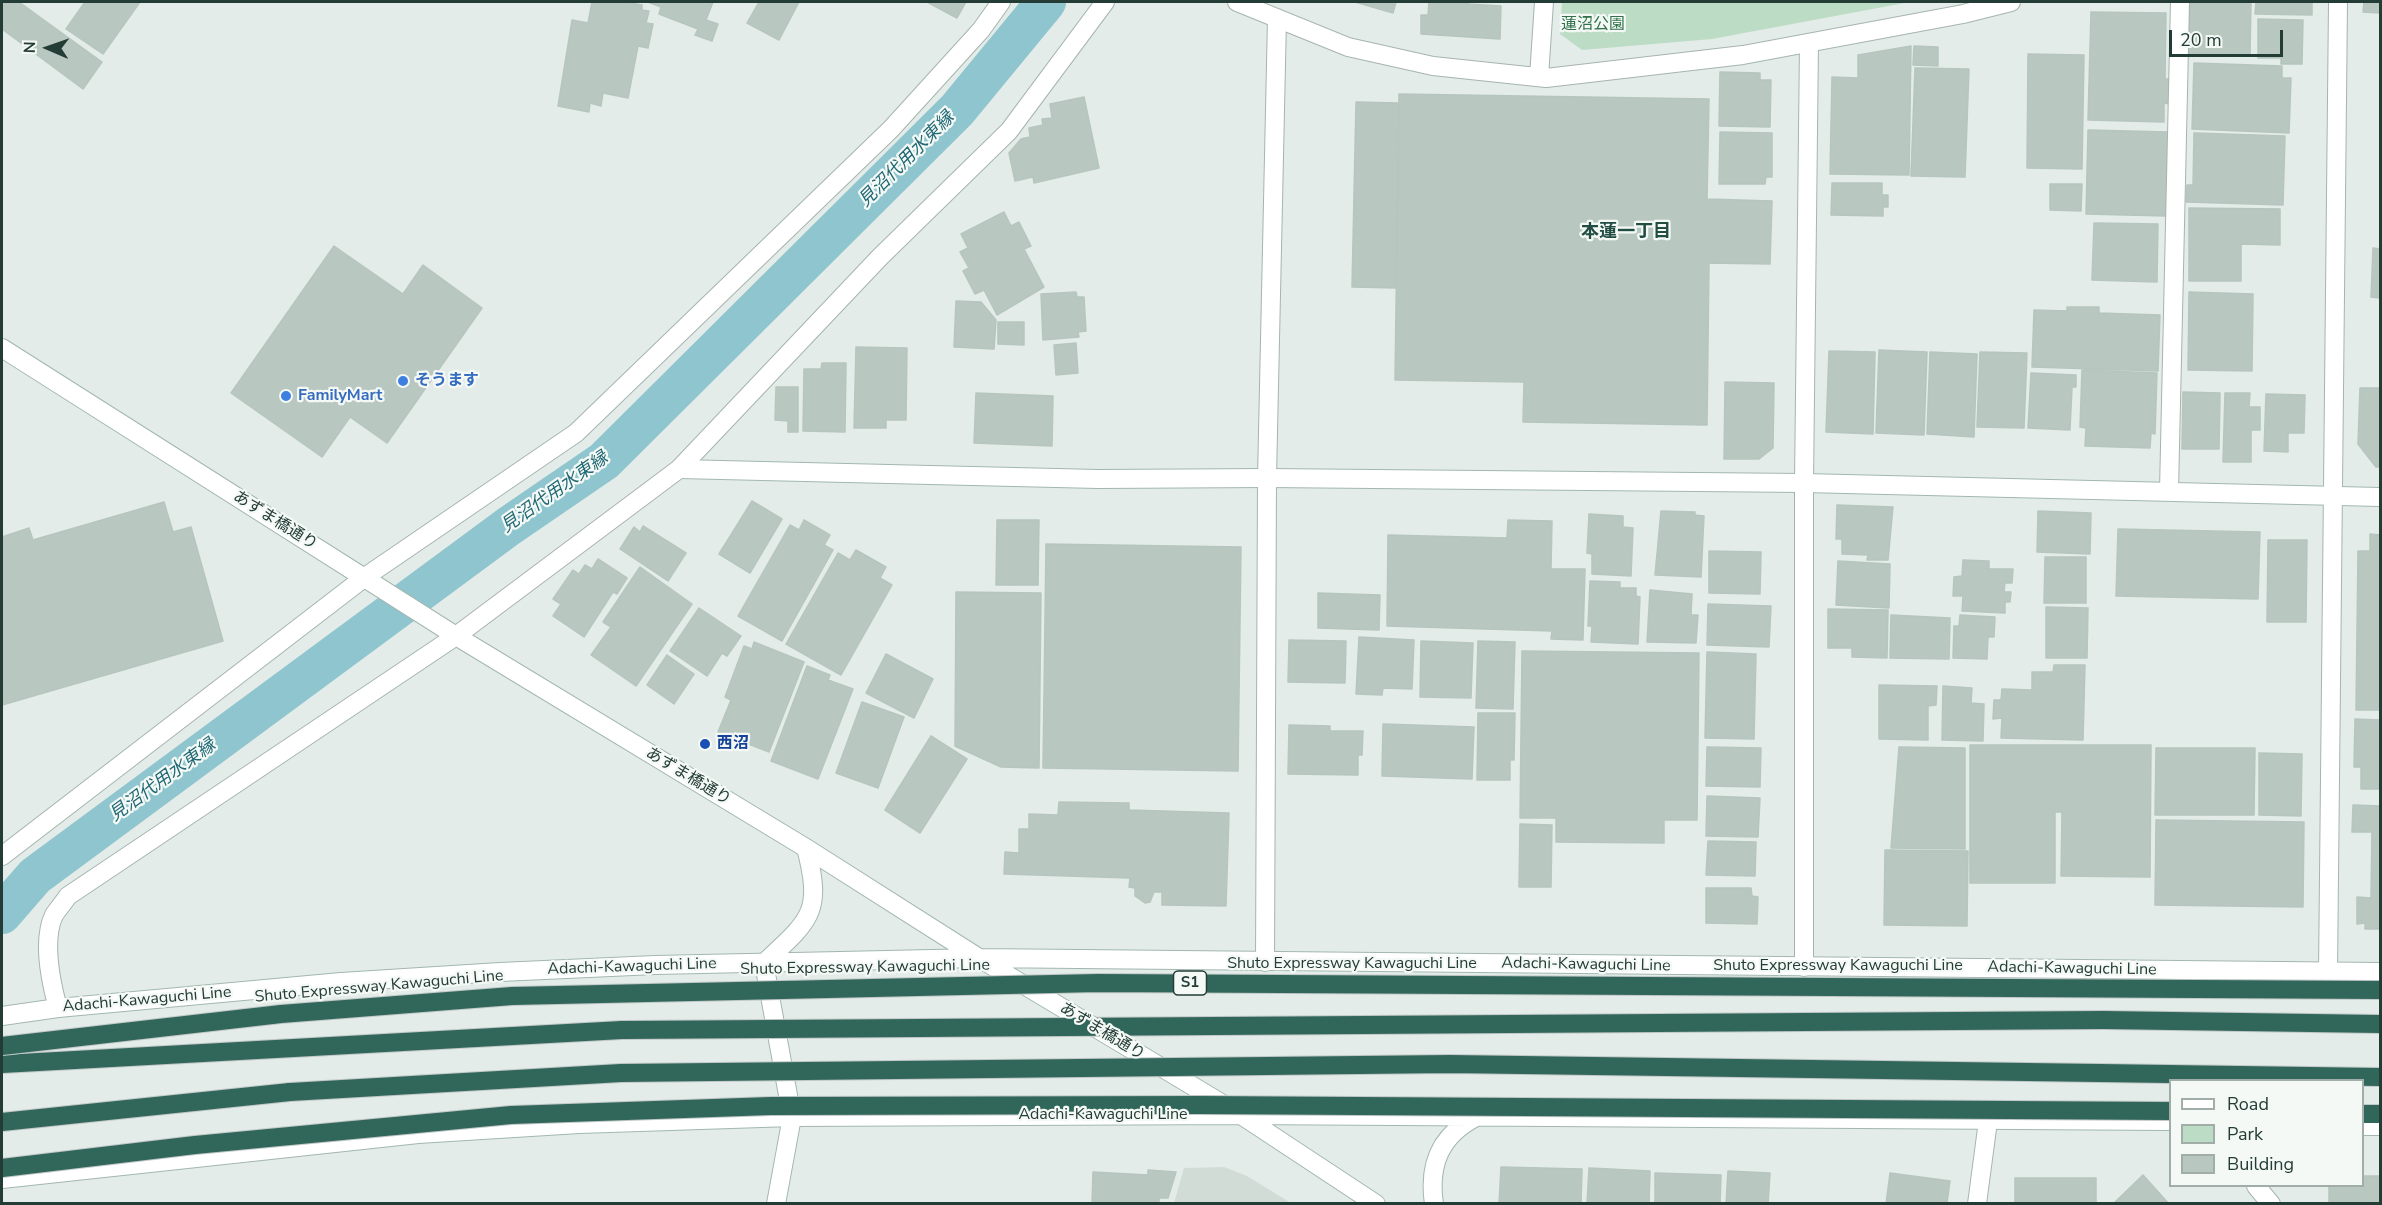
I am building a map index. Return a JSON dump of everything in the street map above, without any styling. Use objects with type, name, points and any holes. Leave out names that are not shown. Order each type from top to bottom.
[{"type":"highway","name":"Shuto Expressway Kawaguchi Line","points":[[2,1046],[281,1014],[512,996],[908,986],[1121,983],[2380,990]]},
{"type":"highway","points":[[2,1064],[622,1030],[2103,1020],[2380,1024]]},
{"type":"highway","points":[[2,1122],[290,1092],[621,1073],[1450,1064],[2380,1077]]},
{"type":"highway","points":[[2,1168],[195,1145],[511,1115],[759,1106],[1211,1105],[2169,1111]]},
{"type":"highway","points":[[2364,1114],[2380,1114]]},
{"type":"street","points":[[2,856],[365,577],[576,433],[891,129],[981,30],[1001,2]]},
{"type":"street","points":[[58,1008],[49,975],[50,936],[54,916],[68,896],[456,636],[679,469],[880,257],[1009,131],[1105,2]]},
{"type":"street","points":[[1238,2],[1359,49],[1433,66],[1539,77],[1743,55],[1963,15],[2011,2]]},
{"type":"street","points":[[1539,77],[1544,2]]},
{"type":"street","points":[[2169,491],[2180,2]]},
{"type":"street","points":[[2328,972],[2338,2]]},
{"type":"street","points":[[1265,962],[1267,478],[1277,18]]},
{"type":"street","points":[[1804,967],[1804,483],[1809,43]]},
{"type":"street","name":"あずま橋通り","points":[[2,348],[456,636],[806,848],[979,958],[1241,1115],[1376,1203]]},
{"type":"street","points":[[679,469],[1098,479],[1267,478],[1804,483],[2333,494],[2380,497]]},
{"type":"street","points":[[776,1203],[792,1118],[764,963],[797,932],[812,908],[815,882],[806,848]]},
{"type":"street","name":"Adachi-Kawaguchi Line","points":[[2,1016],[58,1008],[375,980],[655,965],[979,958],[2380,972]]},
{"type":"street","name":"Adachi-Kawaguchi Line","points":[[2,1179],[417,1134],[579,1124],[792,1118],[1241,1115],[2169,1121]]},
{"type":"street","points":[[1434,1203],[1432,1173],[1438,1152],[1454,1130],[1476,1117]]},
{"type":"street","points":[[1977,1203],[1988,1121]]},
{"type":"street","points":[[2364,1126],[2380,1126]]},
{"type":"street","points":[[2258,1187],[2271,1203]]},
{"type":"shaded area","points":[[1224,1167],[1247,1176],[1291,1203],[1174,1203],[1184,1168]]},
{"type":"green space","name":"蓮沼公園","points":[[1562,2],[1910,2],[1712,39],[1582,50],[1560,34]]},
{"type":"building","points":[[2,2],[19,2],[102,62],[83,89],[2,29]]},
{"type":"building","points":[[85,2],[140,2],[103,54],[66,29]]},
{"type":"building","points":[[592,2],[624,2],[642,5],[642,10],[649,11],[646,23],[653,24],[648,48],[638,46],[628,98],[603,93],[601,106],[590,103],[589,112],[558,106],[572,20],[588,23]]},
{"type":"building","points":[[648,2],[713,2],[706,20],[718,24],[712,41],[695,35],[698,29],[659,14],[661,7]]},
{"type":"building","points":[[759,2],[799,2],[779,40],[747,23]]},
{"type":"building","points":[[927,2],[966,2],[957,18]]},
{"type":"building","points":[[1355,2],[1396,2],[1393,13]]},
{"type":"building","points":[[1429,2],[1469,2],[1468,4],[1501,6],[1500,39],[1421,34],[1421,15],[1428,15]]},
{"type":"building","points":[[2190,2],[2251,2],[2250,56],[2189,54]]},
{"type":"building","points":[[2256,2],[2312,2],[2312,15],[2255,14]]},
{"type":"building","points":[[2364,2],[2380,2],[2380,13],[2363,12]]},
{"type":"building","points":[[2091,12],[2166,13],[2165,79],[2171,79],[2170,104],[2164,103],[2164,122],[2088,120]]},
{"type":"building","points":[[2258,19],[2303,20],[2302,64],[2281,64],[2281,58],[2258,58]]},
{"type":"building","points":[[1911,46],[1909,175],[1830,174],[1832,77],[1858,78],[1858,55]]},
{"type":"building","points":[[1914,46],[1938,47],[1938,66],[1913,65]]},
{"type":"building","points":[[2028,54],[2084,55],[2082,169],[2027,168]]},
{"type":"building","points":[[2194,63],[2282,66],[2282,78],[2291,78],[2289,133],[2192,129]]},
{"type":"building","points":[[1915,68],[1969,69],[1965,177],[1911,176]]},
{"type":"building","points":[[1720,72],[1760,73],[1760,80],[1771,80],[1770,127],[1719,126]]},
{"type":"building","points":[[1399,94],[1709,99],[1707,199],[1772,201],[1770,264],[1709,263],[1707,425],[1523,422],[1524,382],[1395,380]]},
{"type":"building","points":[[1084,97],[1099,168],[1034,183],[1033,177],[1015,181],[1009,153],[1021,139],[1030,137],[1029,128],[1043,125],[1042,119],[1052,118],[1050,104]]},
{"type":"building","points":[[1356,102],[1399,103],[1396,288],[1352,287]]},
{"type":"building","points":[[2088,130],[2168,132],[2166,216],[2086,214]]},
{"type":"building","points":[[1720,132],[1772,133],[1772,177],[1766,177],[1765,184],[1719,184]]},
{"type":"building","points":[[2194,133],[2285,136],[2283,205],[2186,202],[2187,185],[2193,185]]},
{"type":"building","points":[[1832,183],[1882,183],[1882,195],[1888,195],[1888,207],[1883,207],[1883,216],[1831,215]]},
{"type":"building","points":[[2050,184],[2082,184],[2081,211],[2050,210]]},
{"type":"building","points":[[2189,208],[2280,209],[2280,245],[2241,244],[2241,281],[2189,281]]},
{"type":"building","points":[[1004,212],[1011,226],[1019,222],[1031,246],[1024,249],[1044,287],[997,315],[984,290],[975,294],[963,271],[969,268],[960,252],[968,248],[961,234]]},
{"type":"building","points":[[2094,223],[2158,224],[2157,282],[2092,280]]},
{"type":"building","points":[[334,246],[403,294],[423,265],[482,308],[387,443],[350,417],[322,457],[231,393]]},
{"type":"building","points":[[2373,248],[2380,249],[2380,298],[2371,297]]},
{"type":"building","points":[[1076,292],[1077,297],[1084,297],[1086,331],[1078,332],[1079,337],[1043,340],[1041,294]]},
{"type":"building","points":[[2189,292],[2253,294],[2252,371],[2188,370]]},
{"type":"building","points":[[956,301],[981,302],[996,320],[994,349],[954,347]]},
{"type":"building","points":[[2067,307],[2099,307],[2099,313],[2160,315],[2158,371],[2032,367],[2034,310],[2067,311]]},
{"type":"building","points":[[998,322],[1024,322],[1024,345],[998,344]]},
{"type":"building","points":[[1076,343],[1078,373],[1056,375],[1054,345]]},
{"type":"building","points":[[856,347],[907,348],[906,420],[886,420],[886,428],[854,428]]},
{"type":"building","points":[[1879,350],[1927,352],[1924,435],[1876,433]]},
{"type":"building","points":[[1829,351],[1875,352],[1873,434],[1826,432]]},
{"type":"building","points":[[1930,352],[1977,354],[1974,437],[1927,434]]},
{"type":"building","points":[[1980,352],[2027,353],[2024,428],[1977,427]]},
{"type":"building","points":[[822,363],[846,363],[845,432],[803,431],[804,369],[821,369]]},
{"type":"building","points":[[2082,370],[2157,373],[2155,434],[2151,433],[2150,448],[2085,446],[2086,428],[2080,427]]},
{"type":"building","points":[[2031,373],[2076,375],[2076,387],[2072,387],[2070,430],[2028,428]]},
{"type":"building","points":[[1725,382],[1774,383],[1773,448],[1759,459],[1724,459]]},
{"type":"building","points":[[776,387],[798,387],[798,432],[788,432],[788,421],[775,420]]},
{"type":"building","points":[[2360,388],[2380,388],[2380,467],[2376,467],[2358,444]]},
{"type":"building","points":[[2183,392],[2220,393],[2219,449],[2182,449]]},
{"type":"building","points":[[976,393],[1053,396],[1052,446],[974,443]]},
{"type":"building","points":[[2225,393],[2250,393],[2249,407],[2260,407],[2260,430],[2251,430],[2251,462],[2223,462]]},
{"type":"building","points":[[2266,394],[2305,395],[2304,433],[2288,433],[2288,452],[2264,451]]},
{"type":"building","points":[[752,501],[782,519],[750,573],[719,554]]},
{"type":"building","points":[[164,502],[173,532],[191,527],[223,641],[2,705],[2,537],[29,528],[33,540]]},
{"type":"building","points":[[1837,505],[1893,507],[1888,560],[1867,560],[1868,555],[1842,554],[1842,539],[1836,539]]},
{"type":"building","points":[[1661,511],[1695,512],[1695,515],[1704,516],[1701,577],[1655,575]]},
{"type":"building","points":[[2038,511],[2091,513],[2090,554],[2037,552]]},
{"type":"building","points":[[1589,514],[1623,516],[1623,527],[1633,528],[1631,576],[1592,574],[1592,554],[1587,553]]},
{"type":"building","points":[[804,520],[830,535],[824,545],[833,550],[782,641],[738,616],[790,525],[799,530]]},
{"type":"building","points":[[997,520],[1039,520],[1038,585],[996,585]]},
{"type":"building","points":[[1508,520],[1552,521],[1551,569],[1585,569],[1583,640],[1551,639],[1552,631],[1387,626],[1388,535],[1507,538]]},
{"type":"building","points":[[643,526],[686,553],[668,581],[620,549],[634,527],[640,532]]},
{"type":"building","points":[[2118,529],[2260,532],[2258,599],[2116,596]]},
{"type":"building","points":[[2370,534],[2380,535],[2380,710],[2356,710],[2358,551],[2370,551]]},
{"type":"building","points":[[2268,540],[2307,540],[2306,622],[2267,622]]},
{"type":"building","points":[[1046,544],[1241,547],[1238,771],[1043,768]]},
{"type":"building","points":[[856,550],[886,567],[880,578],[892,585],[841,675],[786,644],[838,553],[850,560]]},
{"type":"building","points":[[1709,551],[1761,552],[1760,594],[1709,593]]},
{"type":"building","points":[[2045,557],[2086,557],[2086,603],[2044,603]]},
{"type":"building","points":[[598,559],[627,578],[617,594],[613,592],[584,637],[553,616],[561,604],[553,599],[573,570],[579,574],[585,565],[592,569]]},
{"type":"building","points":[[1963,560],[1989,561],[1989,569],[2013,569],[2012,583],[2005,583],[2004,592],[2011,592],[2010,602],[2005,602],[2005,613],[1962,611],[1963,596],[1953,596],[1954,577],[1962,576]]},
{"type":"building","points":[[1838,561],[1890,564],[1889,608],[1836,605]]},
{"type":"building","points":[[640,567],[692,604],[636,686],[591,655],[611,627],[603,622]]},
{"type":"building","points":[[1590,581],[1620,582],[1620,588],[1636,588],[1636,596],[1640,597],[1638,644],[1591,642],[1592,626],[1588,626]]},
{"type":"building","points":[[1650,590],[1692,594],[1691,615],[1698,615],[1696,643],[1647,642]]},
{"type":"building","points":[[956,592],[1041,593],[1039,768],[1001,767],[955,746]]},
{"type":"building","points":[[1318,593],[1380,595],[1379,630],[1318,628]]},
{"type":"building","points":[[1708,604],[1771,606],[1769,647],[1707,645]]},
{"type":"building","points":[[2046,607],[2088,608],[2087,658],[2046,658]]},
{"type":"building","points":[[699,608],[741,636],[727,656],[722,653],[707,676],[670,651]]},
{"type":"building","points":[[1828,609],[1888,610],[1887,658],[1852,657],[1852,648],[1828,648]]},
{"type":"building","points":[[1891,615],[1950,618],[1949,659],[1890,658]]},
{"type":"building","points":[[1960,615],[1995,617],[1994,637],[1988,637],[1987,659],[1953,658],[1954,626],[1959,626]]},
{"type":"building","points":[[1359,637],[1414,640],[1412,689],[1383,688],[1382,695],[1356,694]]},
{"type":"building","points":[[1289,640],[1346,641],[1345,683],[1288,682]]},
{"type":"building","points":[[1421,641],[1473,643],[1471,698],[1420,697]]},
{"type":"building","points":[[1478,641],[1515,642],[1513,709],[1476,708]]},
{"type":"building","points":[[754,642],[804,662],[769,752],[718,732],[731,700],[725,697],[744,646],[752,649]]},
{"type":"building","points":[[1522,651],[1699,653],[1697,820],[1664,820],[1664,843],[1556,842],[1556,818],[1520,818]]},
{"type":"building","points":[[1707,652],[1756,654],[1754,739],[1705,738]]},
{"type":"building","points":[[886,654],[933,679],[914,718],[866,693]]},
{"type":"building","points":[[667,655],[694,674],[674,704],[647,685]]},
{"type":"building","points":[[2054,665],[2085,665],[2083,740],[2001,738],[2002,718],[1993,719],[1994,700],[2001,700],[2002,689],[2032,690],[2032,672],[2053,672]]},
{"type":"building","points":[[807,666],[830,675],[828,680],[853,689],[818,779],[771,761]]},
{"type":"building","points":[[1879,685],[1937,686],[1936,705],[1928,706],[1928,740],[1879,739]]},
{"type":"building","points":[[1943,686],[1972,688],[1971,703],[1984,704],[1983,741],[1942,740]]},
{"type":"building","points":[[862,702],[904,717],[878,788],[836,773]]},
{"type":"building","points":[[1478,713],[1515,713],[1514,760],[1510,760],[1510,780],[1477,780]]},
{"type":"building","points":[[2355,719],[2380,720],[2380,789],[2361,789],[2361,767],[2354,767]]},
{"type":"building","points":[[1383,724],[1474,727],[1472,779],[1382,776]]},
{"type":"building","points":[[1289,725],[1330,726],[1330,731],[1363,731],[1362,755],[1358,755],[1358,775],[1288,774]]},
{"type":"building","points":[[931,736],[967,759],[920,833],[885,810]]},
{"type":"building","points":[[1970,745],[2151,745],[2150,877],[2061,876],[2062,812],[2055,812],[2055,883],[1970,883]]},
{"type":"building","points":[[1707,747],[1761,748],[1760,787],[1706,786]]},
{"type":"building","points":[[1899,747],[1965,748],[1965,849],[1891,848]]},
{"type":"building","points":[[2156,748],[2255,748],[2254,815],[2155,815]]},
{"type":"building","points":[[2259,753],[2302,754],[2301,816],[2259,815]]},
{"type":"building","points":[[1707,796],[1760,798],[1758,837],[1706,836]]},
{"type":"building","points":[[1059,802],[1129,803],[1129,810],[1229,813],[1226,906],[1162,905],[1162,892],[1154,892],[1150,902],[1145,903],[1135,896],[1135,888],[1129,887],[1130,878],[1004,874],[1005,852],[1019,853],[1019,829],[1029,829],[1029,814],[1058,815]]},
{"type":"building","points":[[2353,805],[2380,806],[2380,929],[2365,929],[2365,923],[2357,924],[2357,897],[2371,898],[2372,832],[2352,832]]},
{"type":"building","points":[[2156,820],[2304,822],[2303,907],[2155,905]]},
{"type":"building","points":[[1520,824],[1552,825],[1551,887],[1519,887]]},
{"type":"building","points":[[1708,841],[1756,842],[1755,876],[1706,875]]},
{"type":"building","points":[[1885,850],[1968,851],[1967,926],[1884,925]]},
{"type":"building","points":[[1706,888],[1751,888],[1752,896],[1758,897],[1757,924],[1706,923]]},
{"type":"building","points":[[1501,1167],[1582,1169],[1581,1204],[1499,1204]]},
{"type":"building","points":[[1589,1168],[1650,1171],[1649,1204],[1587,1204]]},
{"type":"building","points":[[1148,1170],[1176,1172],[1168,1198],[1159,1198],[1159,1204],[1092,1204],[1093,1172],[1148,1175]]},
{"type":"building","points":[[1728,1171],[1770,1173],[1768,1204],[1726,1204]]},
{"type":"building","points":[[1655,1173],[1721,1175],[1720,1204],[1655,1204]]},
{"type":"building","points":[[1890,1173],[1950,1181],[1947,1203],[1952,1204],[1886,1204]]},
{"type":"building","points":[[2143,1175],[2169,1204],[2113,1204]]},
{"type":"building","points":[[2364,1176],[2380,1176],[2380,1204],[2329,1204],[2329,1187],[2364,1187]]},
{"type":"building","points":[[2015,1178],[2096,1178],[2096,1204],[2015,1204]]},
{"type":"waterway","name":"見沼代用水東縁","points":[[2,914],[35,876],[509,526],[604,461],[957,110],[1046,2]]},
{"type":"place","name":"そうます","points":[[403,381]]},
{"type":"place","name":"FamilyMart","points":[[286,396]]},
{"type":"place","name":"西沼","points":[[705,744]]},
{"type":"district","name":"本蓮一丁目","points":[[1626,233]]}]
